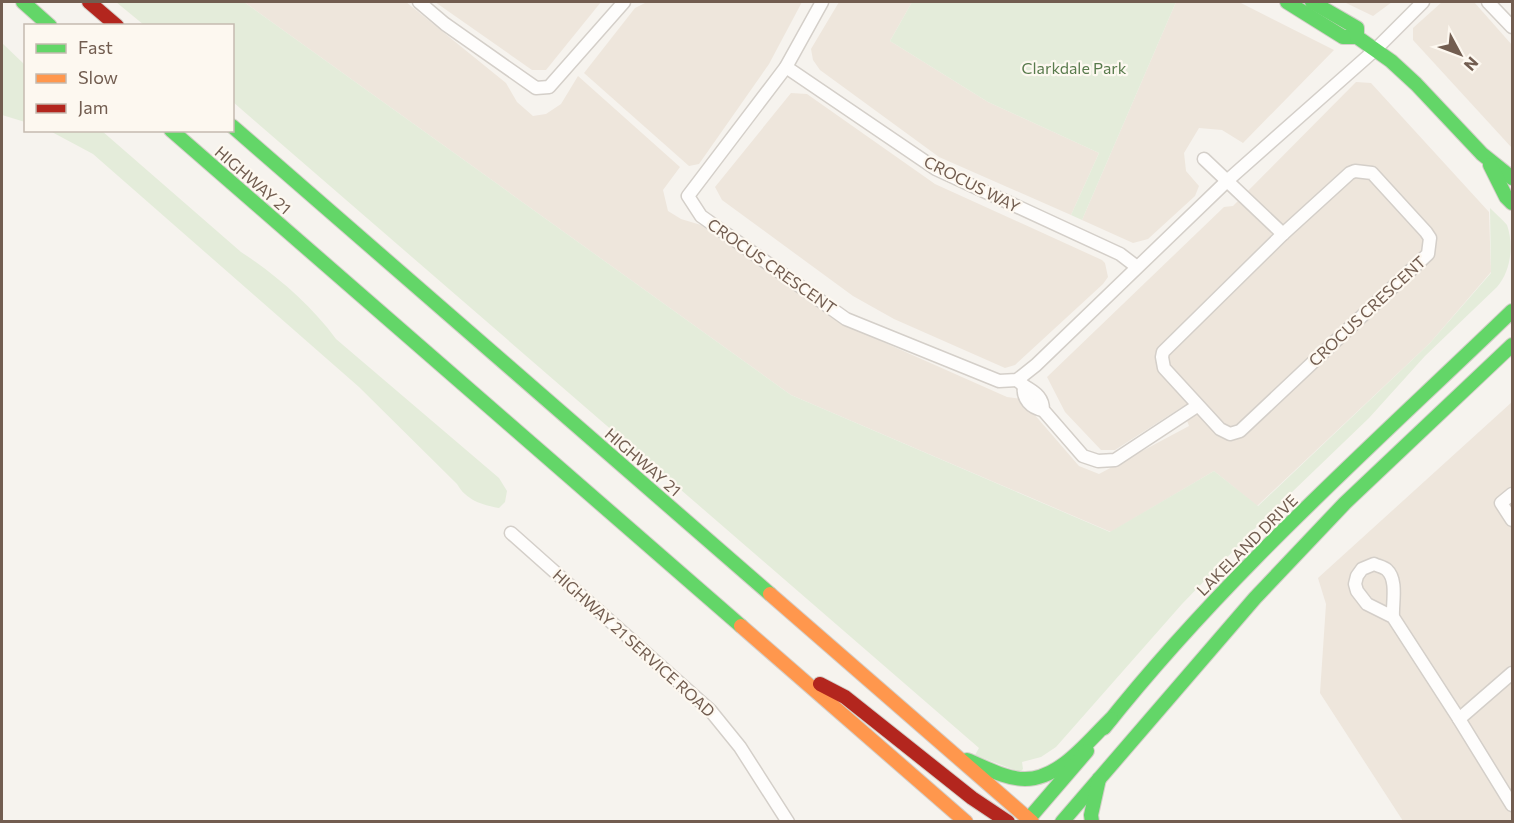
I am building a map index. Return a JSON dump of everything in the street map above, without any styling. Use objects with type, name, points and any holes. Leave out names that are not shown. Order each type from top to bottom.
[{"type":"main road","points":[[22,2],[48,24]]},
{"type":"main road","points":[[89,2],[115,24]]},
{"type":"main road","points":[[1287,2],[1343,37],[1357,37],[1376,49],[1401,70],[1489,161],[1512,178]]},
{"type":"main road","points":[[1312,2],[1357,28],[1357,37]]},
{"type":"main road","name":"HIGHWAY 21","points":[[234,128],[1029,821]]},
{"type":"main road","name":"HIGHWAY 21","points":[[173,132],[966,822]]},
{"type":"main road","points":[[1489,161],[1506,197],[1512,203]]},
{"type":"main road","name":"LAKELAND DRIVE","points":[[1029,821],[1186,631],[1238,576],[1299,514],[1512,311]]},
{"type":"main road","points":[[1062,822],[1263,589],[1345,503],[1512,345]]},
{"type":"main road","points":[[784,663],[844,697],[972,798],[1008,822]]},
{"type":"main road","points":[[955,756],[1013,777],[1028,779],[1053,772],[1111,719]]},
{"type":"main road","points":[[1092,822],[1091,814],[1099,779]]},
{"type":"street","points":[[418,2],[445,24],[536,88],[549,87],[624,2]]},
{"type":"street","name":"CROCUS CRESCENT","points":[[822,2],[786,67],[688,196],[701,216],[846,319],[999,381],[1021,383]]},
{"type":"street","points":[[1197,406],[1115,460],[1098,461],[1083,456],[1043,410],[1039,395],[1021,383],[1228,180],[1376,49],[1423,2]]},
{"type":"street","points":[[1488,2],[1512,27]]},
{"type":"street","name":"CROCUS WAY","points":[[786,67],[936,170],[1120,254],[1137,267]]},
{"type":"street","points":[[1204,159],[1283,234]]},
{"type":"street","name":"CROCUS CRESCENT","points":[[1367,171],[1372,173],[1426,232],[1430,238],[1428,254],[1240,431],[1230,434],[1220,429],[1197,406],[1164,368],[1163,352],[1283,234],[1350,173],[1367,171]]},
{"type":"street","points":[[1512,494],[1502,503],[1512,520]]},
{"type":"street","name":"HIGHWAY 21 SERVICE ROAD","points":[[511,533],[710,710],[740,747],[788,822]]},
{"type":"street","points":[[1393,617],[1512,805]]},
{"type":"street","points":[[1459,719],[1512,673]]},
{"type":"shaded area","points":[[244,2],[406,2],[506,83],[517,102],[533,116],[546,114],[561,104],[578,76],[680,167],[663,190],[668,211],[681,219],[701,225],[856,330],[1007,397],[1021,399],[1079,466],[1099,474],[1189,426],[1182,407],[1115,450],[1101,450],[1065,412],[1047,377],[1224,207],[1233,206],[1356,82],[1371,83],[1489,212],[1491,272],[1430,343],[1257,506],[1214,471],[1111,532],[791,395]]},
{"type":"shaded area","points":[[435,2],[601,2],[546,70],[532,70]]},
{"type":"shaded area","points":[[647,2],[802,2],[769,64],[699,164],[689,166],[584,73],[635,8]]},
{"type":"shaded area","points":[[839,2],[912,2],[890,41],[988,102],[1099,153],[1071,215],[939,157],[820,70],[813,60],[811,49]]},
{"type":"shaded area","points":[[1176,2],[1239,2],[1334,50],[1243,143],[1222,130],[1199,128],[1184,153],[1186,171],[1199,186],[1195,196],[1148,239],[1133,243],[1082,220]]},
{"type":"shaded area","points":[[1344,2],[1392,2],[1373,16]]},
{"type":"shaded area","points":[[1442,2],[1474,2],[1512,45],[1512,148],[1413,40],[1413,28]]},
{"type":"shaded area","points":[[791,93],[807,94],[935,184],[1102,260],[1105,263],[1108,277],[1015,365],[1005,368],[894,319],[853,296],[722,200],[715,187]]},
{"type":"shaded area","points":[[1512,402],[1512,821],[1403,821],[1320,693],[1326,604],[1318,578]]},
{"type":"green space","points":[[116,2],[244,2],[791,395],[1110,532],[1214,471],[1258,506],[1430,343],[1491,273],[1490,208],[1507,225],[1511,249],[1510,258],[1502,281],[1497,287],[1425,356],[1369,418],[1265,518],[1182,604],[1056,747],[1041,757],[1022,762],[1023,769],[1020,772],[975,755],[979,748],[234,103],[234,24],[143,24]]},
{"type":"green space","name":"Clarkdale Park","points":[[912,2],[1176,2],[1082,220],[1071,215],[1099,153],[988,102],[890,41]]},
{"type":"green space","points":[[2,43],[24,64],[24,122],[2,115]]},
{"type":"green space","points":[[52,132],[103,132],[241,252],[292,291],[316,314],[336,339],[499,478],[507,491],[505,502],[499,508],[493,507],[475,501],[465,494],[359,387],[93,154]]},
{"type":"traffic: fast","points":[[23,2],[48,24]]},
{"type":"traffic: fast","points":[[1287,2],[1343,37],[1357,37],[1391,61],[1482,154],[1512,178]]},
{"type":"traffic: fast","points":[[1312,2],[1357,28],[1357,37]]},
{"type":"traffic: fast","points":[[234,128],[770,594]]},
{"type":"traffic: fast","points":[[173,132],[741,626]]},
{"type":"traffic: fast","points":[[1490,165],[1506,197],[1512,203]]},
{"type":"traffic: fast","points":[[1104,728],[1199,617],[1249,564],[1512,311]]},
{"type":"traffic: fast","points":[[1062,822],[1255,598],[1345,503],[1512,345]]},
{"type":"traffic: fast","points":[[967,760],[1010,777],[1025,779],[1038,777],[1062,766],[1111,719]]},
{"type":"traffic: fast","points":[[1026,822],[1087,751]]},
{"type":"traffic: fast","points":[[1092,822],[1091,815],[1099,779]]},
{"type":"traffic: slow","points":[[770,594],[1032,822]]},
{"type":"traffic: slow","points":[[741,626],[966,822]]},
{"type":"traffic: jam","points":[[89,2],[115,24]]},
{"type":"traffic: jam","points":[[820,684],[845,697],[972,798],[1008,822]]}]
